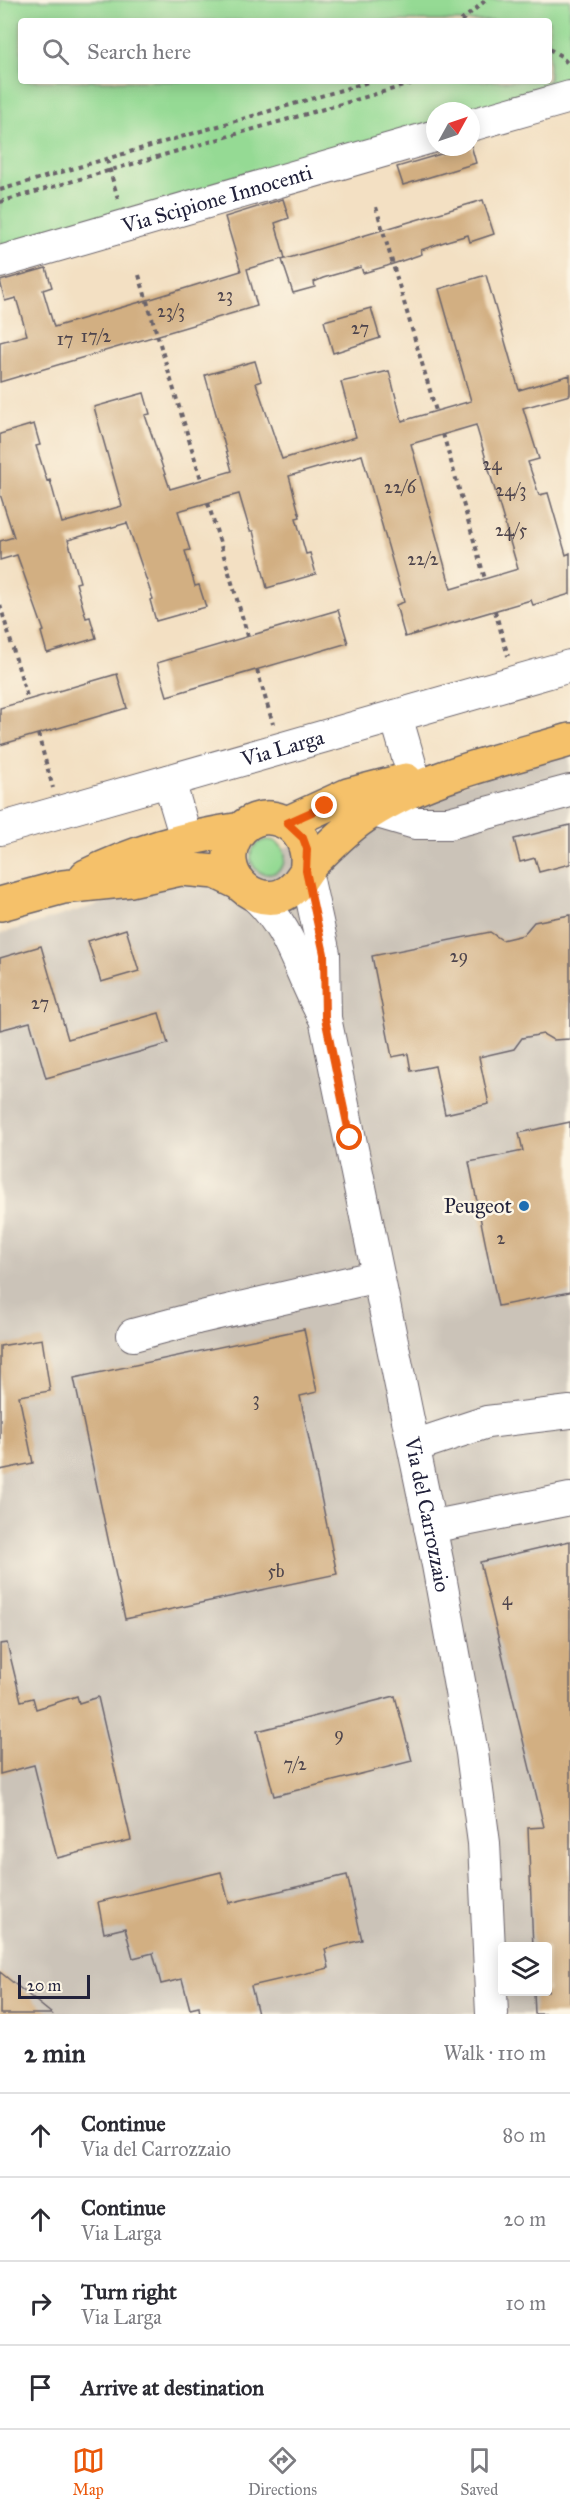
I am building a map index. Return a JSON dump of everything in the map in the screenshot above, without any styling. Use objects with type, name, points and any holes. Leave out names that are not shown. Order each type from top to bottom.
[{"type":"main road","points":[[0,904],[63,887],[131,880],[181,869],[216,872],[266,897],[284,893],[300,882],[306,871],[340,835],[374,811],[458,773],[570,740]]},
{"type":"main road","points":[[287,823],[348,795],[414,778],[458,773]]},
{"type":"main road","points":[[246,889],[232,873],[230,850],[241,830],[249,824],[268,818],[287,823],[303,838],[308,860],[306,871]]},
{"type":"main road","points":[[63,887],[141,851],[186,838],[241,830]]},
{"type":"street","points":[[480,122],[570,97]]},
{"type":"street","name":"Via Scipione Innocenti","points":[[0,262],[426,139]]},
{"type":"street","name":"Via Larga","points":[[0,829],[570,666]]},
{"type":"street","points":[[396,716],[414,778]]},
{"type":"street","points":[[169,781],[186,838]]},
{"type":"street","points":[[374,811],[415,824],[449,823],[570,791]]},
{"type":"street","name":"Via del Carrozzaio","points":[[306,871],[324,954],[325,1018],[414,1446],[472,1753],[484,1844],[492,2014]]},
{"type":"street","name":"Via del Carrozzaio","points":[[246,889],[268,906],[279,921],[310,992],[325,1018]]},
{"type":"street","points":[[133,1335],[197,1317],[378,1276]]},
{"type":"street","points":[[414,1446],[487,1422],[570,1412]]},
{"type":"street","points":[[430,1527],[570,1499]]},
{"type":"path","points":[[465,18],[486,0]]},
{"type":"path","points":[[552,51],[561,56],[570,66]]},
{"type":"path","points":[[0,190],[362,84]]},
{"type":"path","points":[[0,202],[411,84]]},
{"type":"path","points":[[107,160],[110,170]]},
{"type":"path","points":[[376,207],[436,411]]},
{"type":"path","points":[[139,275],[201,479]]},
{"type":"path","points":[[443,435],[485,579]]},
{"type":"path","points":[[208,503],[248,636]]},
{"type":"path","points":[[0,604],[28,700]]},
{"type":"path","points":[[495,611],[509,660]]},
{"type":"path","points":[[257,670],[274,727]]},
{"type":"path","points":[[38,734],[54,790]]},
{"type":"shaded area","points":[[570,747],[570,2014],[0,2014],[0,934],[273,852]]},
{"type":"green space","points":[[0,0],[570,0],[570,85],[480,109],[480,102],[426,102],[426,127],[0,250]]},
{"type":"green space","points":[[268,840],[280,845],[285,857],[280,869],[268,874],[256,869],[251,857],[256,845]]},
{"type":"building","points":[[434,156],[474,156],[476,163],[403,185],[397,167]]},
{"type":"building","points":[[283,199],[289,218],[275,223],[285,258],[247,269],[257,306],[0,382],[0,342],[27,335],[16,298],[5,301],[0,281],[46,268],[52,287],[43,290],[54,327],[241,271],[225,217]]},
{"type":"building","points":[[483,200],[494,234],[470,242],[468,235],[447,241],[421,250],[422,254],[387,266],[363,273],[361,267],[323,278],[314,282],[315,287],[293,293],[282,260]]},
{"type":"building","points":[[486,275],[519,390],[570,375],[570,395],[523,408],[539,459],[528,462],[539,495],[548,493],[566,555],[570,553],[570,594],[533,605],[531,600],[405,637],[396,605],[404,602],[362,455],[289,476],[300,517],[296,518],[306,554],[310,553],[316,574],[267,588],[253,531],[250,531],[239,494],[178,511],[190,550],[185,551],[195,586],[199,585],[206,607],[156,621],[150,600],[153,599],[127,523],[68,540],[80,582],[76,583],[86,618],[90,617],[96,638],[47,653],[41,632],[44,631],[17,555],[0,560],[0,541],[14,537],[0,494],[0,434],[34,424],[40,445],[36,446],[47,481],[50,480],[62,523],[122,506],[94,407],[144,393],[150,414],[145,415],[170,489],[232,471],[205,375],[255,361],[261,381],[256,383],[282,459],[356,437],[341,382],[389,371],[402,421],[471,401],[439,289]],"holes":[[[476,425],[518,569],[451,589],[411,444]]]},
{"type":"building","points":[[371,308],[380,338],[333,353],[324,321]]},
{"type":"building","points":[[338,610],[348,643],[167,696],[157,663]]},
{"type":"building","points":[[117,674],[127,708],[0,745],[0,708]]},
{"type":"building","points":[[570,825],[570,864],[539,872],[535,858],[520,862],[514,839]]},
{"type":"building","points":[[570,915],[570,1039],[553,1040],[543,1034],[522,1038],[514,1049],[479,1057],[489,1104],[445,1114],[435,1066],[411,1071],[408,1054],[392,1057],[372,956],[490,932],[502,940],[523,935],[534,922]]},
{"type":"building","points":[[126,929],[139,971],[101,982],[88,941]]},
{"type":"building","points":[[41,946],[68,1039],[159,1013],[168,1044],[46,1078],[30,1022],[0,1030],[0,958]]},
{"type":"building","name":"Peugeot","points":[[570,1122],[570,1292],[498,1306],[469,1162],[523,1151],[519,1133]]},
{"type":"building","points":[[304,1329],[317,1392],[300,1396],[337,1574],[125,1619],[74,1378]]},
{"type":"building","points":[[42,1339],[50,1391],[19,1396],[33,1463],[0,1470],[0,1346]]},
{"type":"building","points":[[570,1541],[570,2014],[535,2014],[534,1996],[552,1996],[552,1942],[533,1942],[528,1828],[544,1827],[480,1562]]},
{"type":"building","points":[[7,1643],[21,1701],[33,1698],[36,1709],[77,1696],[79,1703],[98,1697],[131,1840],[57,1858],[34,1765],[0,1774],[0,1644]]},
{"type":"building","points":[[395,1696],[412,1761],[274,1796],[257,1731]]},
{"type":"building","points":[[221,1872],[229,1903],[347,1875],[362,1940],[325,1949],[329,1968],[251,1986],[258,2014],[200,2014],[199,2007],[190,2009],[182,1979],[161,1984],[153,1953],[133,1958],[125,1928],[104,1933],[98,1902]]},
{"type":"building","points":[[0,1972],[52,2014],[0,2014]]},
{"type":"place","name":"Peugeot","points":[[524,1206]]},
{"type":"route","points":[[325,806],[287,823],[303,838],[307,849],[306,871],[324,954],[325,1018],[350,1138]]}]
